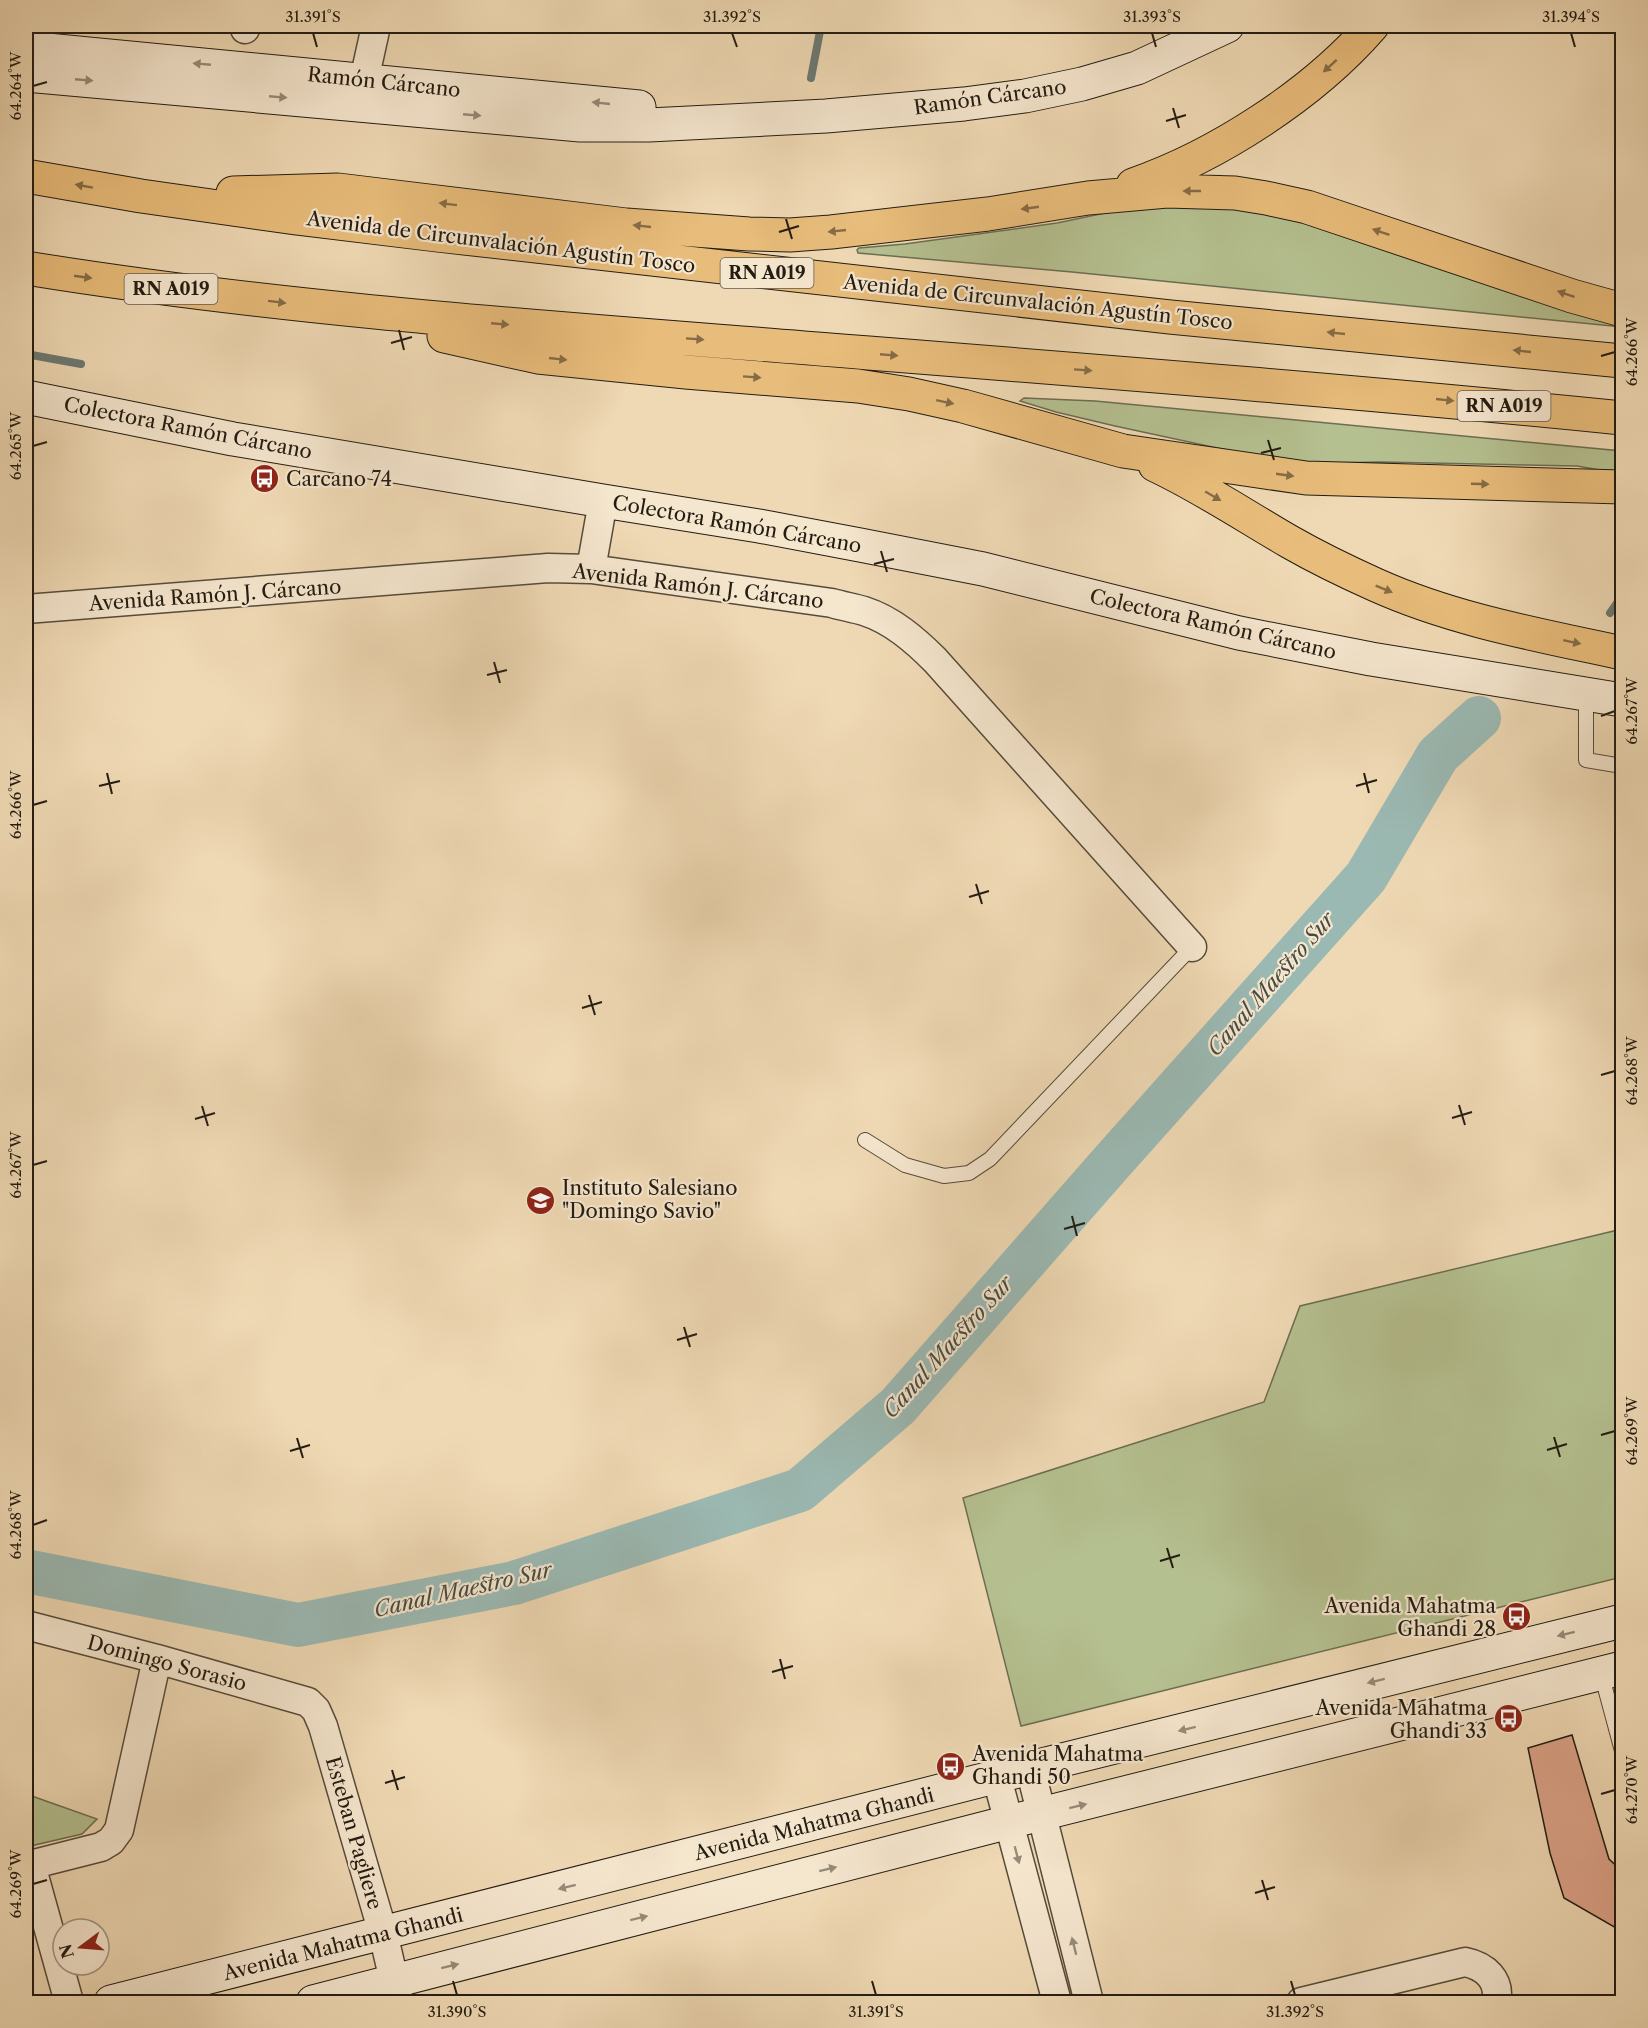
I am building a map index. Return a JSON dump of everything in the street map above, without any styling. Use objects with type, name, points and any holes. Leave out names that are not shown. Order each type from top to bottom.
[{"type":"highway","points":[[1088,198],[1143,181],[1226,143],[1278,109],[1328,69],[1372,26]]},
{"type":"highway","name":"Avenida de Circunvalación Agustín Tosco","points":[[26,176],[141,196],[296,218],[866,284],[1623,361]]},
{"type":"highway","points":[[141,196],[338,190],[626,225],[700,232],[779,235],[831,232],[988,214],[1088,198],[1148,192],[1195,191],[1266,198],[1307,207],[1572,296],[1623,310]]},
{"type":"highway","name":"RN A019","points":[[26,268],[178,291],[316,307],[537,327],[1364,392],[1623,418]]},
{"type":"highway","points":[[316,307],[538,357],[858,386],[909,394],[963,406],[1124,451],[1306,478],[1623,487]]},
{"type":"highway","points":[[1124,451],[1173,474],[1316,556],[1378,586],[1448,612],[1487,623],[1623,653]]},
{"type":"main road","name":"Ramón Cárcano","points":[[26,48],[362,92],[580,125],[649,125],[838,115],[1025,96],[1082,84],[1137,68],[1227,26]]},
{"type":"main road","name":"Ramón Cárcano","points":[[26,75],[362,92]]},
{"type":"main road","name":"Colectora Ramón Cárcano","points":[[26,397],[233,439],[759,526],[983,569],[1239,633],[1371,659],[1623,700]]},
{"type":"main road","name":"Avenida Mahatma Ghandi","points":[[111,2002],[1030,1768],[1623,1621]]},
{"type":"main road","points":[[313,2002],[396,1992],[1009,1822],[1612,1670]]},
{"type":"street","points":[[362,92],[376,26]]},
{"type":"street","points":[[591,569],[603,501]]},
{"type":"street","name":"Avenida Ramón J. Cárcano","points":[[26,609],[548,568],[591,569],[831,603],[867,612],[892,624],[913,638],[935,660],[1192,947]]},
{"type":"street","name":"Domingo Sorasio","points":[[26,1625],[158,1659],[308,1702]]},
{"type":"street","points":[[69,2002],[28,1866],[101,1847],[111,1841],[119,1830],[158,1659]]},
{"type":"street","name":"Esteban Pagliere","points":[[308,1702],[316,1710],[323,1726],[383,1933],[396,1992]]},
{"type":"street","points":[[1030,1768],[1089,2002]]},
{"type":"street","points":[[997,1778],[1057,2002]]},
{"type":"street","points":[[1300,2002],[1465,1962],[1477,1964],[1489,1974],[1497,1995]]},
{"type":"lane","points":[[1586,694],[1586,760],[1623,766]]},
{"type":"lane","points":[[865,1140],[906,1166],[944,1176],[969,1173],[990,1159],[1192,947]]},
{"type":"lane","points":[[1612,1670],[1623,1752]]},
{"type":"green space","points":[[1134,207],[1253,207],[1622,323],[1622,327],[858,253],[857,250],[1057,223]]},
{"type":"green space","points":[[1024,398],[1095,401],[1622,451],[1622,474],[1577,466],[1318,463],[1259,457],[1056,412],[1020,401]]},
{"type":"green space","points":[[1622,1229],[1622,1577],[1021,1726],[963,1498],[1264,1402],[1300,1306]]},
{"type":"green space","points":[[26,1794],[97,1819],[82,1834],[26,1847]]},
{"type":"building","points":[[1572,1735],[1609,1859],[1623,1872],[1623,1932],[1564,1898],[1550,1853],[1528,1748]]},
{"type":"waterway","points":[[811,78],[821,26]]},
{"type":"waterway","points":[[26,354],[81,364]]},
{"type":"waterway","name":"Canal Maestro Sur","points":[[1610,613],[1622,596]]},
{"type":"waterway","name":"Canal Maestro Sur","points":[[26,1571],[298,1625],[514,1583],[800,1490],[898,1406],[1366,877],[1438,755],[1479,718]]},
{"type":"place","name":"Carcano 74","points":[[265,479]]},
{"type":"place","name":"Instituto Salesiano \"Domingo Savio\"","points":[[541,1200]]},
{"type":"place","name":"Avenida Mahatma Ghandi 28","points":[[1517,1617]]},
{"type":"place","name":"Avenida Mahatma Ghandi 33","points":[[1508,1719]]},
{"type":"place","name":"Avenida Mahatma Ghandi 50","points":[[951,1766]]}]
